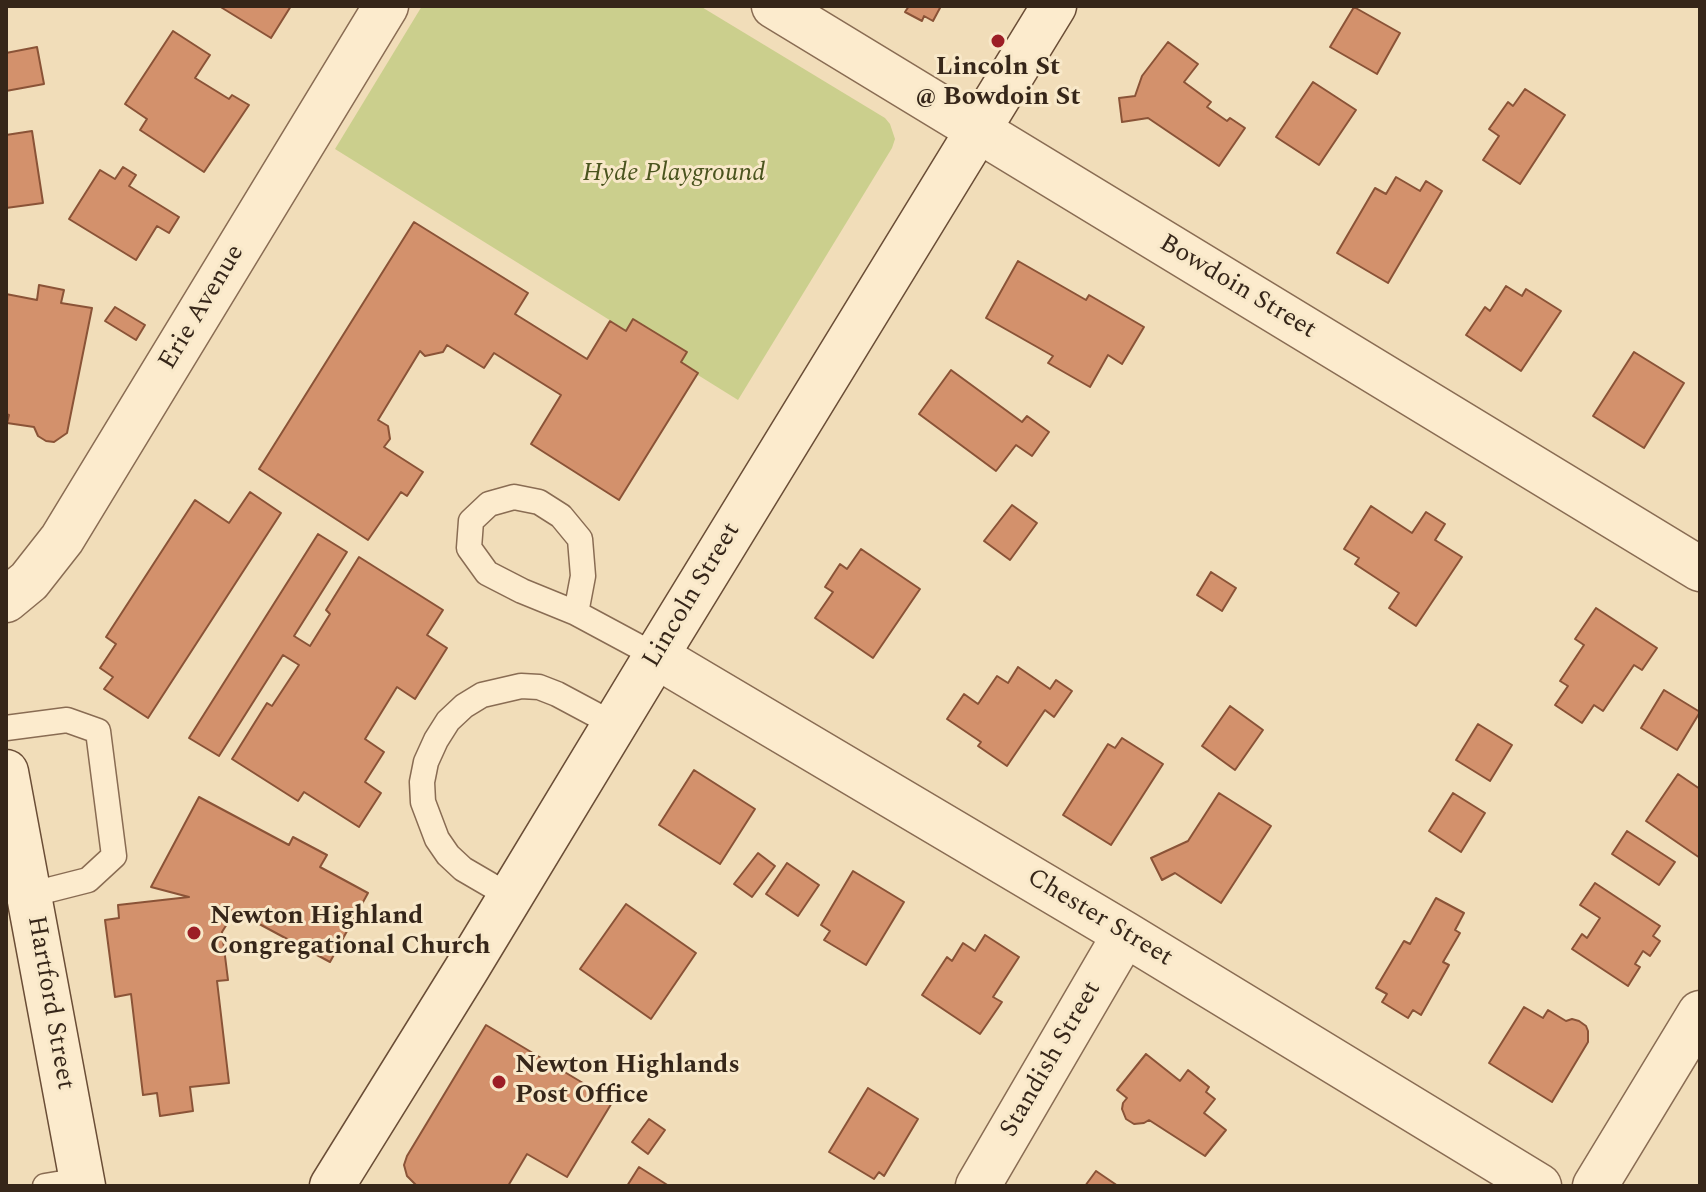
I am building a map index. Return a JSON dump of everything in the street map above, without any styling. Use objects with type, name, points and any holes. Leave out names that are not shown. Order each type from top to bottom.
[{"type":"street","name":"Erie Avenue","points":[[6,600],[29,581],[62,539],[386,6]]},
{"type":"street","name":"Bowdoin Street","points":[[774,6],[1700,569]]},
{"type":"street","name":"Lincoln Street","points":[[336,1185],[1054,6]]},
{"type":"street","name":"Chester Street","points":[[656,656],[1125,934],[1539,1186]]},
{"type":"street","name":"Hartford Street","points":[[6,772],[29,895],[70,1184]]},
{"type":"street","name":"Standish Street","points":[[978,1186],[1125,934]]},
{"type":"street","points":[[1595,1186],[1700,1013]]},
{"type":"lane","points":[[576,613],[583,576],[580,539],[561,516],[539,502],[514,497],[489,504],[471,521],[469,548],[487,573],[576,613],[656,656]]},
{"type":"lane","points":[[511,897],[463,869],[437,839],[423,802],[422,782],[426,762],[436,740],[448,721],[464,706],[482,695],[521,686],[539,687],[557,694],[615,725]]},
{"type":"lane","points":[[6,728],[67,720],[98,731],[114,856],[88,880],[29,895]]},
{"type":"green space","name":"Hyde Playground","points":[[422,6],[700,6],[885,118],[890,124],[895,139],[892,148],[738,400],[335,149]]},
{"type":"building","points":[[219,6],[291,6],[271,38]]},
{"type":"building","points":[[909,6],[941,6],[933,21],[924,16],[922,21],[905,12]]},
{"type":"building","points":[[1354,7],[1400,33],[1377,74],[1330,47]]},
{"type":"building","points":[[173,31],[210,55],[195,78],[229,99],[232,95],[249,105],[204,172],[140,130],[147,119],[125,104]]},
{"type":"building","points":[[1168,42],[1198,64],[1184,82],[1211,102],[1207,107],[1227,121],[1230,118],[1245,128],[1219,166],[1148,118],[1122,122],[1119,98],[1135,96],[1142,76]]},
{"type":"building","points":[[37,47],[44,84],[6,91],[6,53]]},
{"type":"building","points":[[1313,82],[1356,110],[1319,165],[1276,137]]},
{"type":"building","points":[[1525,89],[1565,115],[1520,184],[1483,160],[1499,136],[1489,129],[1508,102],[1513,106]]},
{"type":"building","points":[[32,131],[43,203],[6,208],[6,135]]},
{"type":"building","points":[[123,167],[136,175],[129,186],[179,217],[169,233],[157,226],[136,260],[69,219],[100,170],[115,179]]},
{"type":"building","points":[[1396,177],[1420,191],[1426,181],[1442,191],[1388,283],[1337,253],[1375,188],[1386,194]]},
{"type":"building","points":[[414,222],[528,293],[515,314],[587,359],[610,321],[626,331],[633,319],[687,352],[681,362],[698,373],[619,500],[531,444],[561,395],[494,353],[484,368],[447,345],[443,352],[425,356],[420,351],[378,420],[388,426],[390,439],[384,447],[423,472],[407,496],[401,492],[368,540],[259,469]]},
{"type":"building","points":[[1018,261],[1086,300],[1089,295],[1144,327],[1122,364],[1108,355],[1090,387],[1048,363],[1053,356],[986,318]]},
{"type":"building","points":[[39,285],[64,290],[61,303],[92,308],[67,433],[54,442],[38,436],[34,427],[7,423],[9,415],[6,414],[6,294],[37,300]]},
{"type":"building","points":[[1506,286],[1522,296],[1526,289],[1561,311],[1521,371],[1466,335],[1485,307],[1490,311]]},
{"type":"building","points":[[115,307],[145,325],[136,340],[105,321]]},
{"type":"building","points":[[1634,352],[1684,383],[1644,448],[1593,416]]},
{"type":"building","points":[[951,370],[1022,422],[1027,416],[1049,432],[1032,456],[1016,445],[996,471],[919,414]]},
{"type":"building","points":[[250,492],[281,513],[148,718],[104,689],[113,677],[100,668],[116,644],[106,637],[195,500],[229,523]]},
{"type":"building","points":[[1012,505],[1037,523],[1010,560],[984,541]]},
{"type":"building","points":[[1371,506],[1412,533],[1426,512],[1445,524],[1435,540],[1462,557],[1416,626],[1389,608],[1399,593],[1355,564],[1359,558],[1344,549]]},
{"type":"building","points":[[318,534],[347,552],[294,636],[310,646],[330,614],[326,610],[359,557],[443,610],[427,635],[447,648],[415,699],[397,687],[365,739],[384,752],[365,782],[381,793],[359,827],[304,792],[298,801],[232,759],[267,703],[272,706],[299,665],[283,655],[219,756],[189,738]]},
{"type":"building","points":[[861,549],[920,589],[873,658],[815,618],[833,592],[825,587],[840,564],[847,569]]},
{"type":"building","points":[[1211,572],[1236,588],[1222,611],[1197,595]]},
{"type":"building","points":[[1596,608],[1657,648],[1642,670],[1634,665],[1603,711],[1594,705],[1582,723],[1555,705],[1568,686],[1560,681],[1584,645],[1575,639]]},
{"type":"building","points":[[1018,667],[1050,689],[1056,680],[1072,691],[1054,717],[1045,710],[1007,766],[978,746],[981,742],[947,719],[964,694],[978,704],[997,676],[1008,683]]},
{"type":"building","points":[[1664,690],[1700,712],[1677,750],[1641,728]]},
{"type":"building","points":[[1230,706],[1263,730],[1235,770],[1202,746]]},
{"type":"building","points":[[1478,724],[1512,745],[1490,781],[1456,760]]},
{"type":"building","points":[[1122,738],[1163,764],[1111,845],[1063,815],[1108,744],[1115,748]]},
{"type":"building","points":[[694,770],[755,809],[720,864],[659,825]]},
{"type":"building","points":[[1678,774],[1700,789],[1700,858],[1646,821]]},
{"type":"building","points":[[1219,793],[1271,826],[1221,903],[1175,873],[1162,880],[1151,858],[1188,841]]},
{"type":"building","points":[[1453,793],[1485,813],[1461,852],[1429,831]]},
{"type":"building","points":[[199,797],[289,845],[293,837],[327,855],[320,867],[368,893],[330,962],[235,911],[222,932],[228,980],[217,981],[229,1083],[190,1087],[193,1111],[160,1116],[157,1093],[143,1095],[131,994],[115,997],[105,920],[119,918],[118,905],[189,897],[151,887]]},
{"type":"building","points":[[1627,831],[1675,862],[1659,885],[1612,854]]},
{"type":"building","points":[[758,853],[775,866],[752,897],[734,884]]},
{"type":"building","points":[[787,863],[819,885],[798,916],[766,894]]},
{"type":"building","points":[[853,871],[904,902],[866,965],[824,940],[830,931],[821,925]]},
{"type":"building","points":[[1595,883],[1660,926],[1653,936],[1660,941],[1650,956],[1643,951],[1635,964],[1640,967],[1628,986],[1572,949],[1582,934],[1587,938],[1600,918],[1580,905]]},
{"type":"building","points":[[1436,898],[1464,913],[1455,930],[1460,933],[1443,962],[1449,965],[1421,1015],[1413,1010],[1408,1018],[1382,1002],[1387,994],[1376,988],[1404,941],[1410,944]]},
{"type":"building","points":[[626,904],[696,953],[651,1019],[580,969]]},
{"type":"building","points":[[985,935],[1019,957],[993,997],[1002,1002],[980,1034],[922,995],[947,957],[952,961],[963,943],[975,951]]},
{"type":"building","points":[[1524,1007],[1543,1018],[1548,1010],[1566,1021],[1579,1021],[1588,1031],[1588,1042],[1552,1102],[1489,1063]]},
{"type":"building","points":[[486,1025],[613,1101],[567,1177],[527,1154],[508,1186],[417,1186],[407,1176],[404,1165],[407,1156]]},
{"type":"building","points":[[1146,1054],[1180,1081],[1188,1070],[1209,1087],[1206,1092],[1215,1099],[1204,1113],[1226,1130],[1205,1156],[1149,1120],[1134,1124],[1126,1119],[1122,1109],[1127,1098],[1117,1090]]},
{"type":"building","points":[[868,1088],[918,1119],[884,1176],[879,1172],[874,1179],[829,1152]]},
{"type":"building","points":[[649,1119],[665,1130],[648,1154],[632,1142]]},
{"type":"building","points":[[639,1167],[669,1186],[627,1186]]},
{"type":"building","points":[[1096,1171],[1118,1186],[1085,1186]]},
{"type":"place","name":"Lincoln St @ Bowdoin St","points":[[998,41]]},
{"type":"place","name":"Newton Highland Congregational Church","points":[[194,933]]},
{"type":"place","name":"Newton Highlands Post Office","points":[[499,1082]]}]
